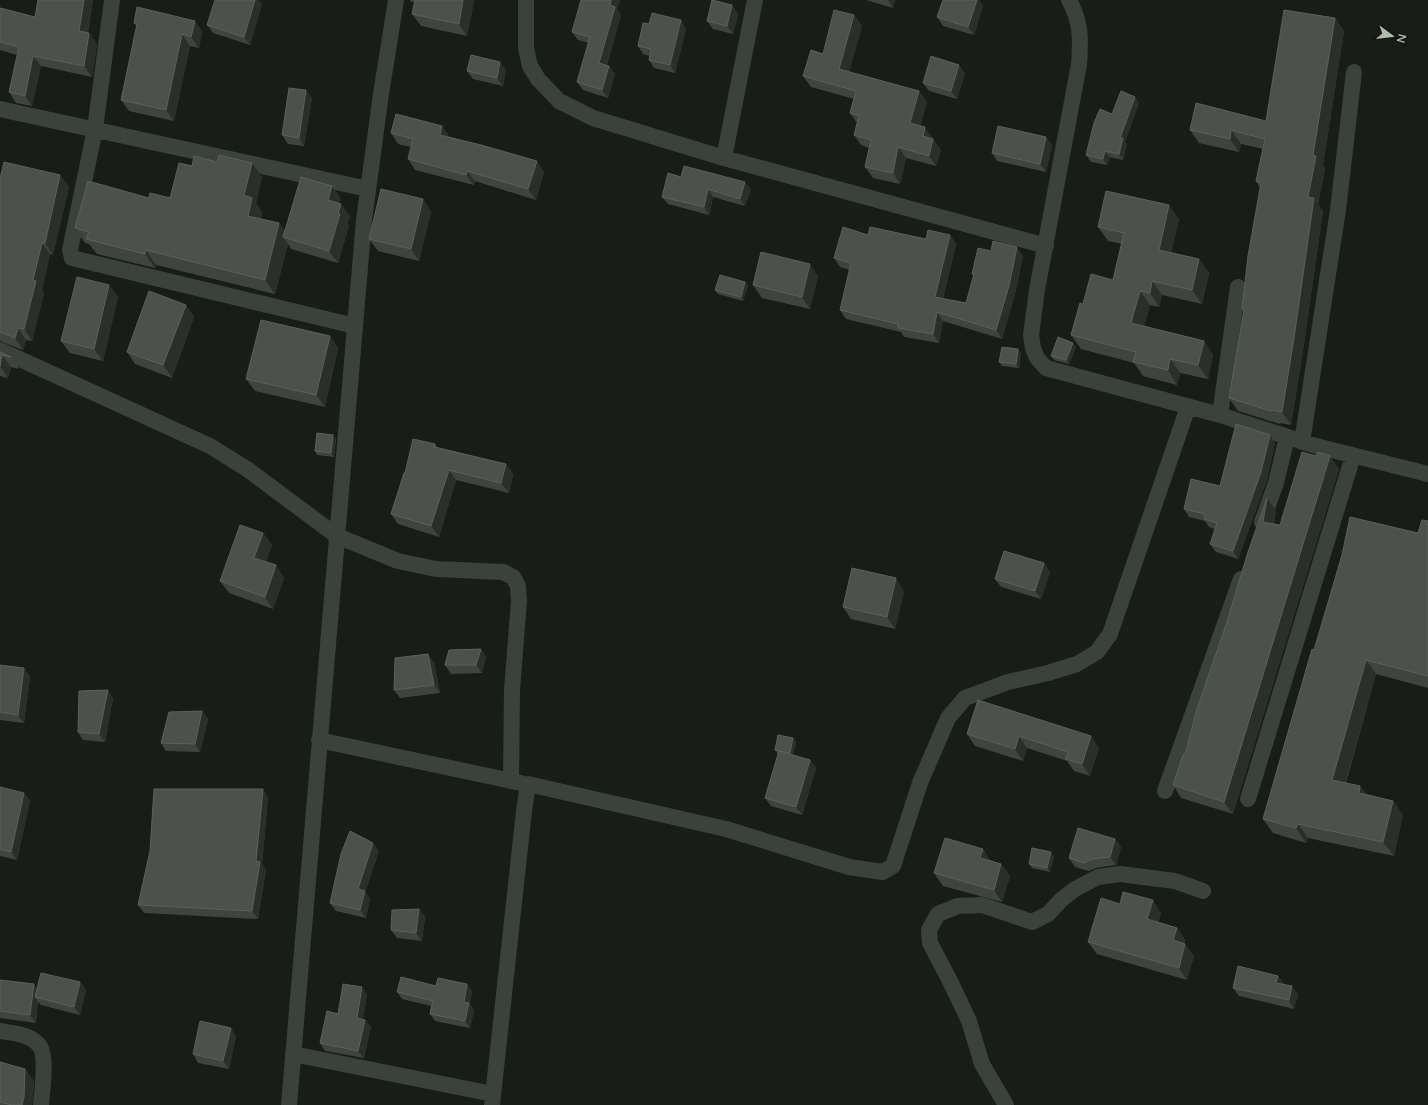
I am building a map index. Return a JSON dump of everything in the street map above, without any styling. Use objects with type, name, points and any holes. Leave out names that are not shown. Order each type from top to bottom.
[{"type":"street","points":[[112,0],[95,129],[70,250],[72,258],[355,326]]},
{"type":"street","points":[[289,1105],[319,740],[368,189],[396,0]]},
{"type":"street","points":[[526,0],[526,48],[530,66],[538,78],[559,101],[593,118],[724,158],[1046,246]]},
{"type":"street","points":[[724,158],[755,0]]},
{"type":"street","points":[[1069,0],[1077,15],[1081,38],[1079,64],[1037,290],[1031,335],[1033,348],[1038,358],[1046,368],[1220,415],[1353,456],[1428,474]]},
{"type":"street","points":[[1257,536],[1276,483],[1295,439],[1338,210],[1354,72]]},
{"type":"street","points":[[0,109],[368,189]]},
{"type":"street","points":[[1220,415],[1238,287]]},
{"type":"street","points":[[0,350],[210,446],[246,468],[337,536],[398,561],[436,569],[503,572],[513,577],[518,586],[519,601],[512,690],[510,780]]},
{"type":"street","points":[[319,740],[510,780],[726,829],[849,867],[883,872],[893,866],[920,783],[948,718],[965,698],[1008,682],[1048,673],[1077,664],[1097,652],[1110,634],[1188,406]]},
{"type":"street","points":[[1248,799],[1353,456]]},
{"type":"street","points":[[1165,791],[1246,566]]},
{"type":"street","points":[[293,1054],[493,1100],[523,818],[528,784]]},
{"type":"street","points":[[1006,1105],[982,1064],[969,1021],[930,943],[928,930],[938,914],[958,906],[982,905],[1032,922],[1048,914],[1061,900],[1075,889],[1098,877],[1120,874],[1175,881],[1203,891]]},
{"type":"street","points":[[0,1031],[28,1037],[39,1044],[43,1056],[41,1105]]},
{"type":"building","points":[[38,0],[84,0],[79,31],[89,33],[84,66],[33,56],[25,96],[9,92],[19,47],[0,42],[0,8],[35,17]]},
{"type":"building","points":[[215,0],[255,0],[244,37],[207,25]]},
{"type":"building","points":[[415,0],[463,0],[459,24],[412,14]]},
{"type":"building","points":[[581,0],[611,0],[610,5],[615,7],[599,63],[609,66],[602,90],[577,82],[590,37],[572,32]]},
{"type":"building","points":[[712,0],[732,5],[727,26],[707,21]]},
{"type":"building","points":[[943,0],[977,0],[968,27],[937,17]]},
{"type":"building","points":[[137,7],[195,21],[191,37],[182,34],[166,110],[121,100],[137,24],[134,23]]},
{"type":"building","points":[[834,10],[854,15],[839,69],[919,91],[910,123],[925,127],[923,136],[933,139],[929,156],[898,147],[893,173],[865,167],[871,140],[854,135],[859,116],[850,113],[856,91],[803,76],[811,50],[823,54]]},
{"type":"building","points":[[1284,10],[1335,18],[1313,155],[1316,156],[1308,197],[1314,198],[1282,412],[1271,411],[1229,398],[1244,310],[1242,309],[1248,256],[1261,183],[1256,181],[1265,139],[1231,130],[1230,139],[1190,130],[1196,103],[1266,121]]},
{"type":"building","points":[[652,13],[681,20],[670,65],[649,60],[651,49],[638,46],[643,23],[649,24]]},
{"type":"building","points":[[471,55],[500,62],[497,78],[467,71]]},
{"type":"building","points":[[931,56],[959,65],[951,91],[923,83]]},
{"type":"building","points":[[289,88],[306,90],[299,138],[282,135]]},
{"type":"building","points":[[1121,91],[1135,97],[1120,138],[1123,138],[1119,154],[1105,151],[1103,159],[1086,155],[1094,123],[1100,109],[1112,114]]},
{"type":"building","points":[[396,114],[442,126],[440,135],[537,161],[528,189],[467,171],[466,175],[408,159],[413,139],[391,133]]},
{"type":"building","points":[[998,126],[1046,137],[1040,164],[992,153]]},
{"type":"building","points":[[219,155],[252,163],[244,195],[252,198],[248,216],[279,223],[265,280],[146,250],[145,254],[86,239],[89,232],[75,228],[88,181],[149,198],[150,193],[170,198],[179,163],[192,166],[194,156],[217,162]]},
{"type":"building","points":[[4,162],[60,175],[45,243],[42,243],[33,280],[36,281],[24,329],[18,328],[15,338],[0,332],[0,179]]},
{"type":"building","points":[[684,166],[745,182],[740,199],[708,189],[704,207],[662,197],[668,173],[681,177]]},
{"type":"building","points":[[301,177],[332,186],[328,200],[341,204],[338,213],[340,214],[329,251],[283,237]]},
{"type":"building","points":[[381,189],[423,199],[411,249],[369,239]]},
{"type":"building","points":[[1106,191],[1169,205],[1159,250],[1199,259],[1192,290],[1152,281],[1150,293],[1140,291],[1131,323],[1204,341],[1198,365],[1170,359],[1168,370],[1133,362],[1136,352],[1071,335],[1080,303],[1083,304],[1091,274],[1113,280],[1124,233],[1098,227]]},
{"type":"building","points":[[843,227],[868,235],[870,227],[926,239],[928,230],[950,235],[935,297],[966,303],[974,274],[972,274],[978,248],[991,251],[993,241],[1017,247],[1009,286],[996,330],[937,312],[933,334],[898,328],[898,324],[840,310],[851,263],[834,258]]},
{"type":"building","points":[[761,252],[810,264],[802,297],[753,285]]},
{"type":"building","points":[[720,275],[745,282],[741,297],[715,290]]},
{"type":"building","points":[[77,277],[109,285],[94,349],[61,341]]},
{"type":"building","points":[[149,291],[186,305],[163,365],[127,352]]},
{"type":"building","points":[[261,320],[330,336],[316,395],[246,379]]},
{"type":"building","points":[[1058,337],[1073,343],[1066,360],[1051,356]]},
{"type":"building","points":[[1002,347],[1018,349],[1016,364],[999,362]]},
{"type":"building","points":[[0,352],[11,357],[2,355],[0,366]]},
{"type":"building","points":[[1236,424],[1270,435],[1261,472],[1233,551],[1210,544],[1217,523],[1204,519],[1205,514],[1184,509],[1191,479],[1220,486]]},
{"type":"building","points":[[317,433],[333,435],[331,453],[315,451]]},
{"type":"building","points":[[413,439],[435,444],[434,447],[506,464],[501,483],[449,470],[431,526],[391,514],[405,473]]},
{"type":"building","points":[[1302,452],[1316,456],[1318,452],[1330,456],[1224,802],[1173,785],[1183,755],[1185,755],[1197,709],[1267,498],[1263,522],[1280,525]]},
{"type":"building","points":[[1350,517],[1418,533],[1422,520],[1428,521],[1428,676],[1366,660],[1332,780],[1360,786],[1359,793],[1393,801],[1383,842],[1298,824],[1296,828],[1263,819],[1312,649],[1314,650],[1342,555]]},
{"type":"building","points":[[240,525],[263,533],[254,558],[276,565],[265,597],[220,581]]},
{"type":"building","points":[[1004,551],[1044,563],[1035,591],[995,579]]},
{"type":"building","points":[[852,568],[896,578],[887,617],[843,607]]},
{"type":"building","points":[[481,649],[476,665],[445,665],[449,650]]},
{"type":"building","points":[[428,654],[434,685],[394,690],[395,658]]},
{"type":"building","points":[[0,665],[24,668],[18,715],[0,712]]},
{"type":"building","points":[[108,690],[99,734],[78,732],[79,691]]},
{"type":"building","points":[[978,700],[1091,736],[1082,764],[1066,759],[1068,752],[1019,736],[1015,749],[967,734]]},
{"type":"building","points":[[202,711],[195,744],[161,743],[169,712]]},
{"type":"building","points":[[778,735],[793,738],[790,753],[775,750]]},
{"type":"building","points":[[779,751],[810,760],[796,807],[765,798]]},
{"type":"building","points":[[0,787],[24,793],[11,852],[0,849]]},
{"type":"building","points":[[154,789],[263,789],[256,861],[260,862],[252,911],[138,905],[150,851]]},
{"type":"building","points":[[1078,828],[1115,839],[1110,857],[1091,859],[1084,863],[1069,858]]},
{"type":"building","points":[[350,831],[373,843],[358,889],[365,891],[360,910],[330,903],[341,854]]},
{"type":"building","points":[[945,838],[983,849],[980,858],[1001,864],[994,890],[934,873]]},
{"type":"building","points":[[1032,848],[1051,852],[1047,868],[1029,864]]},
{"type":"building","points":[[1123,892],[1153,900],[1147,919],[1177,928],[1173,940],[1185,944],[1179,968],[1088,942],[1101,898],[1120,904]]},
{"type":"building","points":[[419,909],[416,933],[391,930],[392,910]]},
{"type":"building","points":[[1238,966],[1278,976],[1276,983],[1292,986],[1289,1000],[1233,988]]},
{"type":"building","points":[[41,973],[80,982],[74,1007],[35,997]]},
{"type":"building","points":[[401,977],[436,986],[438,978],[467,984],[464,1002],[469,1003],[465,1021],[430,1014],[433,1001],[397,992]]},
{"type":"building","points":[[0,980],[34,984],[30,1015],[0,1011]]},
{"type":"building","points":[[343,984],[362,987],[357,1018],[365,1020],[358,1051],[320,1043],[327,1011],[338,1014]]},
{"type":"building","points":[[200,1021],[231,1028],[223,1061],[193,1054]]},
{"type":"building","points":[[0,1062],[25,1069],[24,1097],[22,1105],[12,1105],[0,1102]]}]
